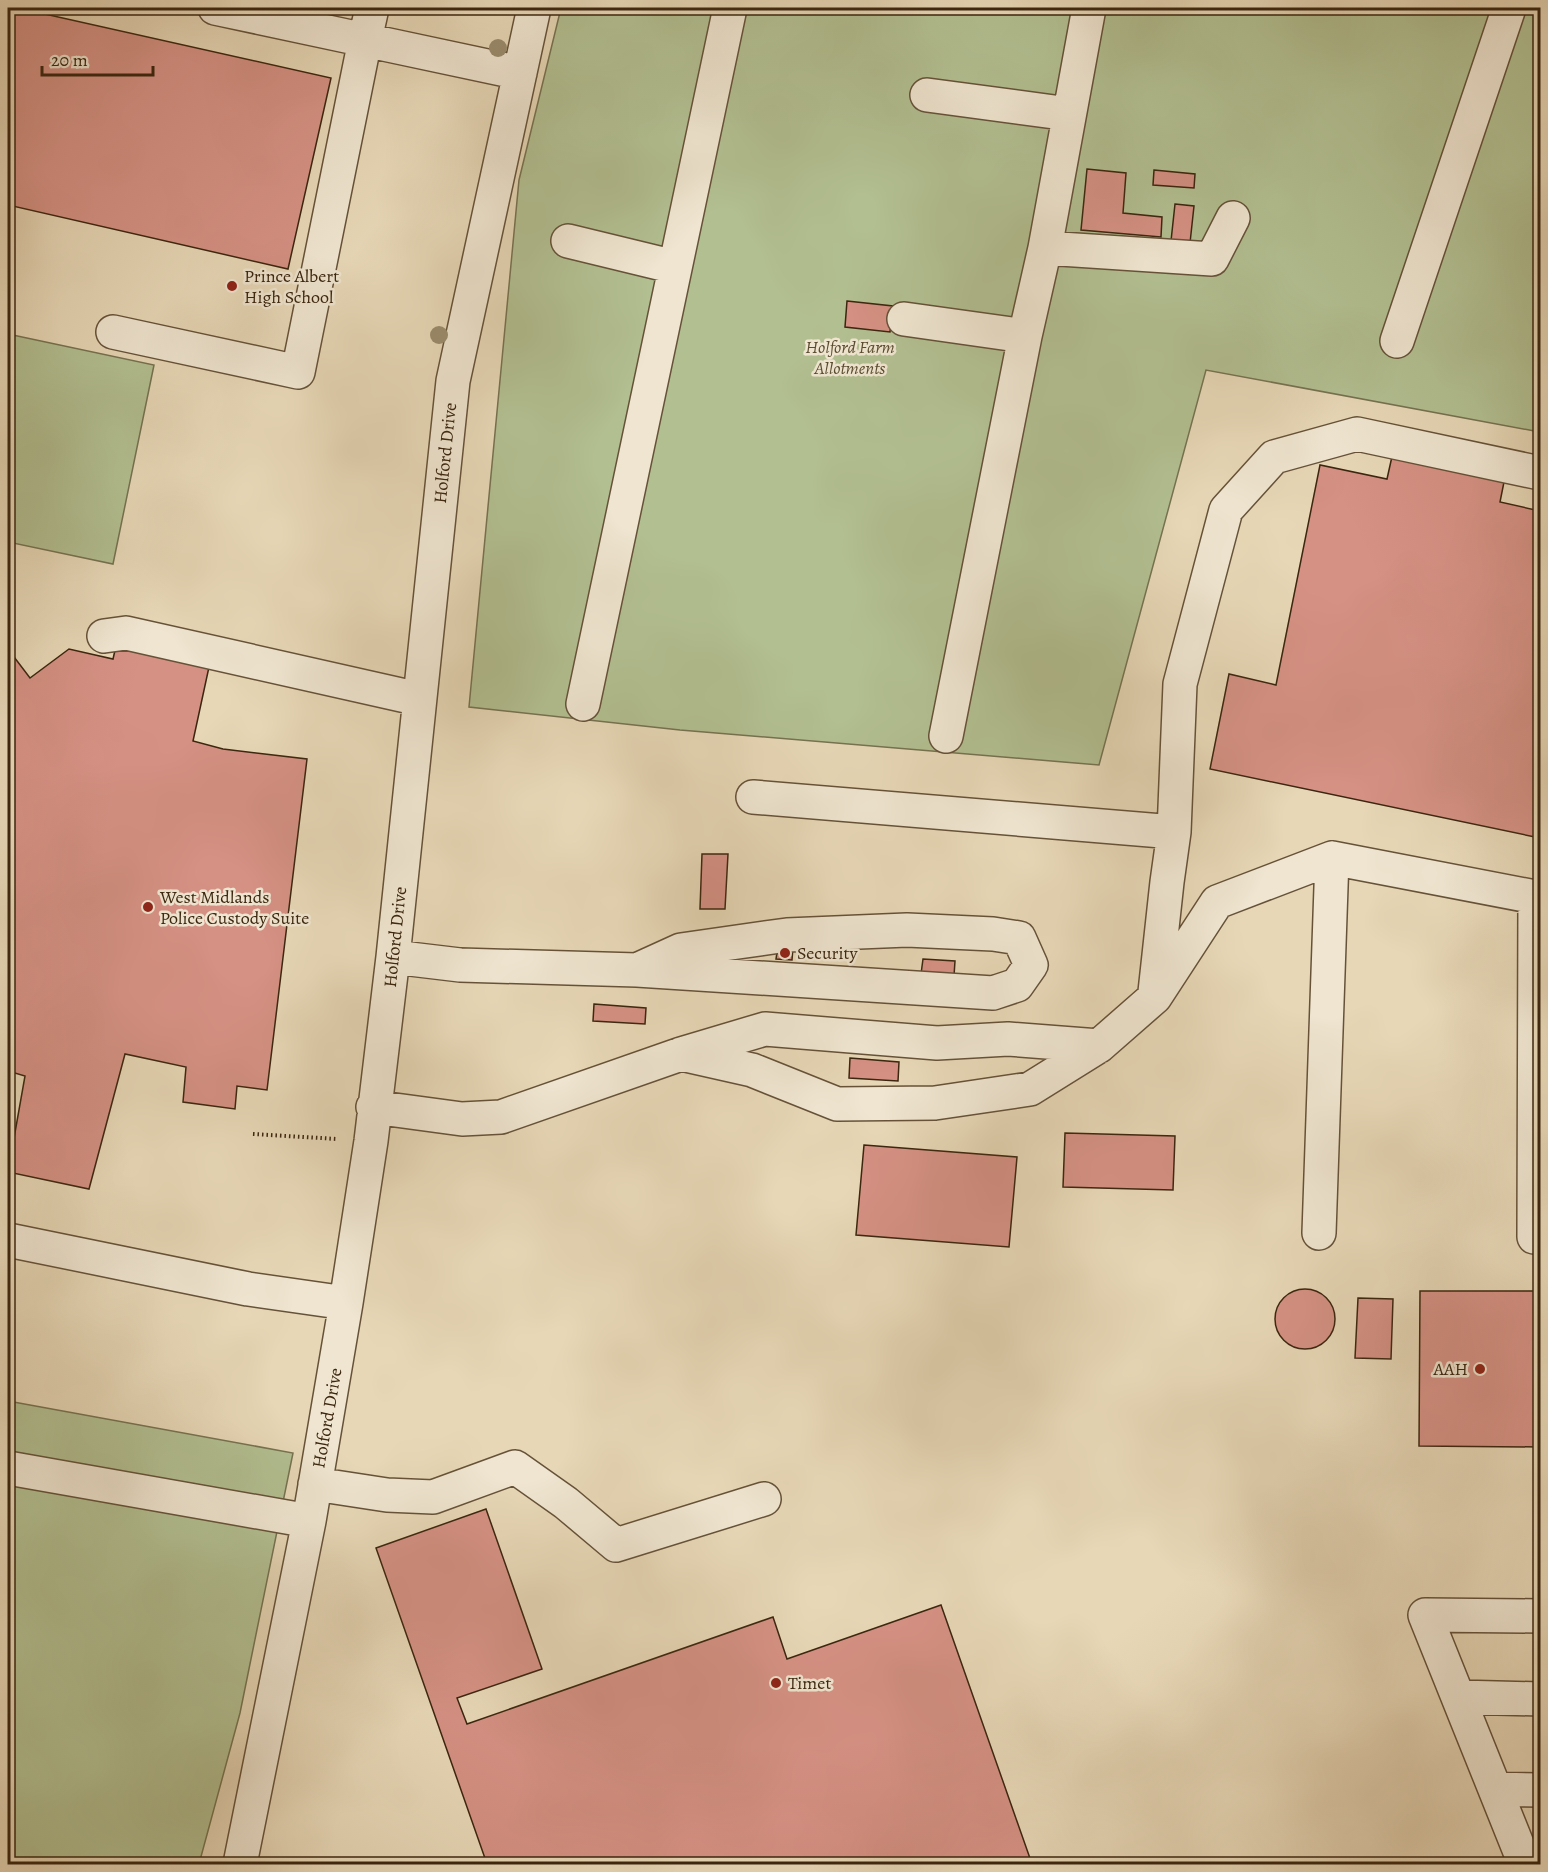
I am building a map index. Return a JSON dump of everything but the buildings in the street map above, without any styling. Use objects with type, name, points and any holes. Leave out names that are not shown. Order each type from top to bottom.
[{"type":"street","points":[[214,8],[520,73]]},
{"type":"street","points":[[113,332],[298,372],[372,8]]},
{"type":"street","name":"Holford Drive","points":[[240,1864],[309,1521],[371,1141],[393,957],[453,381],[534,8]]},
{"type":"street","points":[[584,704],[730,8]]},
{"type":"street","points":[[946,736],[1025,336],[1045,248],[1089,8]]},
{"type":"street","points":[[1397,341],[1509,8]]},
{"type":"street","points":[[927,95],[1069,114]]},
{"type":"street","points":[[1045,248],[1212,259],[1233,218]]},
{"type":"street","points":[[568,241],[675,267]]},
{"type":"street","points":[[904,319],[1025,336]]},
{"type":"street","points":[[1155,997],[1174,832],[1180,684],[1226,510],[1274,457],[1357,434],[1540,473]]},
{"type":"street","points":[[104,636],[126,633],[419,699]]},
{"type":"street","points":[[753,797],[1174,832]]},
{"type":"street","points":[[1319,1233],[1332,858]]},
{"type":"street","points":[[681,1054],[752,1070],[837,1104],[935,1103],[1030,1089],[1099,1046],[1155,997],[1217,902],[1332,858],[1538,898],[1534,1237]]},
{"type":"street","points":[[393,957],[460,965],[637,970],[993,993],[1017,985],[1031,964],[1018,938],[993,934],[907,930],[787,935],[681,950],[637,970]]},
{"type":"street","points":[[374,1107],[462,1119],[501,1117],[681,1054],[765,1029],[937,1043],[1008,1039],[1099,1046]]},
{"type":"street","points":[[8,1240],[248,1288],[346,1303]]},
{"type":"street","points":[[315,1484],[387,1495],[433,1497],[515,1467],[566,1503],[616,1545],[764,1499]]},
{"type":"street","points":[[8,1468],[309,1521]]},
{"type":"street","points":[[1525,1864],[1425,1615],[1540,1616]]},
{"type":"street","points":[[1458,1697],[1540,1699]]},
{"type":"street","points":[[1495,1789],[1540,1790]]},
{"type":"path","points":[[253,1134],[371,1141]]},
{"type":"green space","name":"Holford Farm Allotments","points":[[561,8],[1540,8],[1540,432],[1206,370],[1099,765],[680,730],[469,707],[519,180]]},
{"type":"green space","points":[[8,334],[154,365],[113,564],[8,542]]},
{"type":"green space","points":[[8,1401],[293,1453],[240,1713],[199,1864],[8,1864]]},
{"type":"place","name":"Prince Albert High School","points":[[232,286]]},
{"type":"place","name":"West Midlands Police Custody Suite","points":[[148,907]]},
{"type":"place","name":"Security","points":[[785,953]]},
{"type":"place","name":"AAH","points":[[1480,1369]]},
{"type":"place","name":"Timet","points":[[776,1683]]}]
